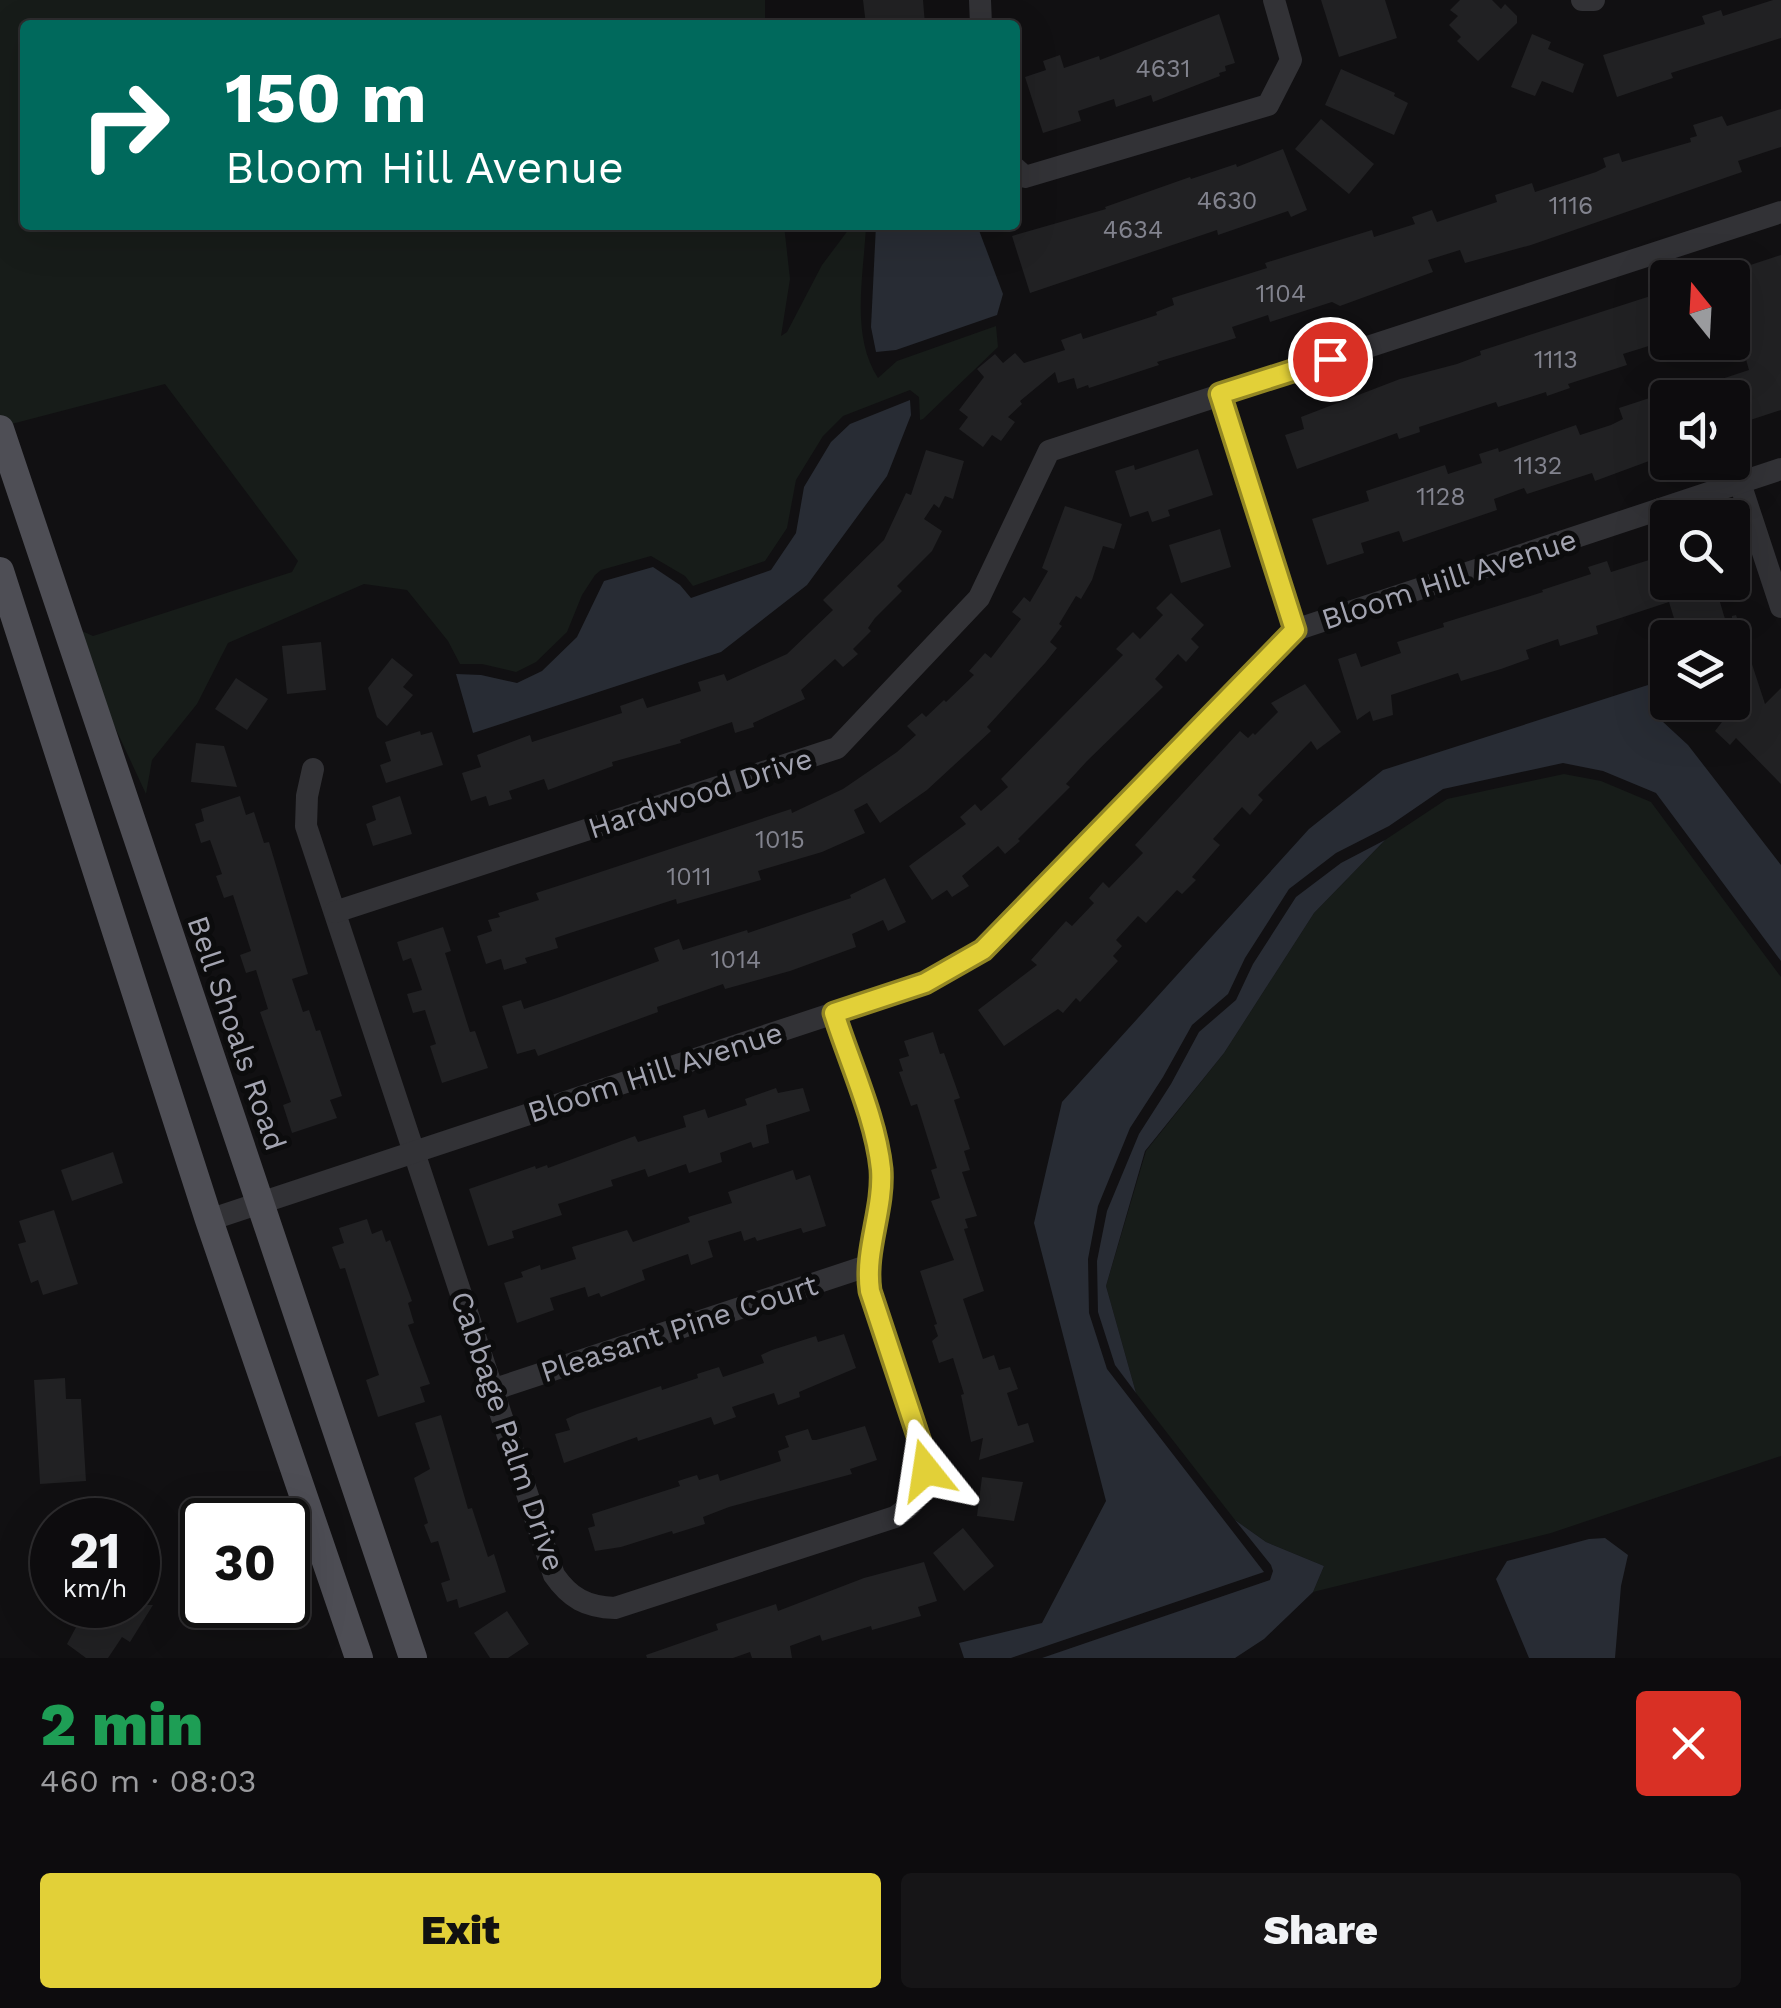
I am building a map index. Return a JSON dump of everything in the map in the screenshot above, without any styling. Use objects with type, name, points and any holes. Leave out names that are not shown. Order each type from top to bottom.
[{"type":"main road","name":"Bell Shoals Road","points":[[0,428],[413,1658]]},
{"type":"main road","points":[[0,571],[209,1220],[359,1658]]},
{"type":"street","points":[[1020,172],[1025,177],[1268,105],[1291,60],[1274,0]]},
{"type":"street","points":[[1582,0],[1594,0]]},
{"type":"street","name":"Hardwood Drive","points":[[335,912],[837,748],[979,598],[1049,451],[1781,212]]},
{"type":"street","points":[[1220,394],[1295,630]]},
{"type":"street","name":"Bloom Hill Avenue","points":[[209,1220],[925,983],[983,950],[1295,630],[1781,469]]},
{"type":"street","points":[[1740,482],[1781,607]]},
{"type":"street","name":"Cabbage Palm Drive","points":[[313,770],[306,826],[554,1575],[565,1591],[596,1608],[615,1608],[895,1517],[912,1506],[923,1490],[923,1451],[870,1291],[867,1266],[880,1197],[881,1169],[834,1013]]},
{"type":"street","name":"Pleasant Pine Court","points":[[492,1390],[867,1266]]},
{"type":"shaded area","points":[[0,0],[765,0],[765,20],[20,20],[20,230],[785,230],[790,279],[781,336],[787,332],[822,265],[848,230],[866,230],[861,324],[869,361],[878,378],[897,361],[996,326],[998,347],[923,419],[920,420],[919,397],[910,390],[843,416],[823,436],[796,480],[787,528],[765,561],[693,586],[685,576],[651,556],[601,570],[582,595],[567,632],[536,662],[516,672],[482,664],[460,664],[448,641],[407,590],[364,584],[228,643],[197,704],[152,760],[146,794],[58,605],[82,631],[93,636],[292,572],[298,561],[165,384],[0,427]]},
{"type":"shaded area","points":[[876,230],[979,230],[1003,294],[997,315],[896,350],[876,352],[871,327]]},
{"type":"shaded area","points":[[910,400],[911,415],[887,476],[807,585],[721,652],[473,733],[456,674],[517,683],[542,671],[577,637],[604,581],[653,567],[680,585],[691,598],[771,570],[796,533],[804,487],[831,442],[850,424]]},
{"type":"shaded area","points":[[1648,685],[1650,720],[1662,720],[1688,745],[1781,865],[1781,961],[1656,793],[1603,771],[1563,763],[1443,789],[1389,826],[1336,853],[1289,889],[1245,958],[1228,994],[1192,1025],[1130,1128],[1098,1206],[1088,1259],[1089,1313],[1107,1369],[1264,1572],[1011,1658],[964,1658],[959,1643],[1042,1623],[1106,1501],[1034,1223],[1062,1102],[1309,829],[1383,770]]},
{"type":"shaded area","points":[[1564,774],[1601,781],[1651,802],[1781,977],[1781,1456],[1551,1533],[1313,1592],[1324,1566],[1266,1542],[1235,1520],[1136,1393],[1106,1286],[1146,1151],[1224,1053],[1314,913],[1385,840],[1447,799]]},
{"type":"shaded area","points":[[1385,840],[1314,913],[1224,1053],[1145,1151],[1106,1286],[1136,1393],[1115,1365],[1098,1312],[1097,1261],[1107,1211],[1139,1134],[1199,1032],[1236,1000],[1253,964],[1296,897],[1341,863]]},
{"type":"shaded area","points":[[1235,1520],[1266,1542],[1324,1566],[1313,1592],[1264,1639],[1235,1658],[1042,1658],[1270,1580],[1271,1565]]},
{"type":"shaded area","points":[[1605,1538],[1628,1555],[1621,1586],[1615,1658],[1529,1658],[1496,1579],[1507,1561]]},
{"type":"building","points":[[863,0],[923,0],[925,20],[865,20]]},
{"type":"building","points":[[1321,0],[1385,0],[1397,38],[1339,57]]},
{"type":"building","points":[[1460,0],[1492,0],[1501,9],[1505,4],[1517,16],[1517,23],[1478,61],[1457,41],[1461,37],[1449,25],[1458,16],[1450,10]]},
{"type":"building","points":[[1781,0],[1781,38],[1671,73],[1673,78],[1617,97],[1603,55],[1705,24],[1702,16],[1721,10],[1723,16]]},
{"type":"building","points":[[1219,14],[1235,63],[1225,66],[1226,71],[1220,76],[1153,102],[1151,95],[1116,107],[1114,99],[1078,111],[1081,121],[1043,133],[1025,77],[1046,70],[1043,61],[1060,55],[1064,68],[1099,56],[1100,60]]},
{"type":"building","points":[[1532,34],[1551,42],[1548,49],[1584,64],[1573,93],[1542,81],[1535,96],[1511,87]]},
{"type":"building","points":[[1341,69],[1395,93],[1408,103],[1394,135],[1325,105]]},
{"type":"building","points":[[1781,109],[1781,147],[1738,161],[1742,172],[1531,245],[1465,263],[1460,250],[1428,260],[1433,272],[1340,306],[1332,302],[1270,322],[1268,315],[1232,327],[1236,338],[1089,388],[1088,385],[1077,389],[1074,378],[1058,383],[1055,372],[1020,401],[1022,404],[1008,417],[1015,422],[1001,441],[992,435],[983,447],[959,429],[968,417],[959,410],[984,377],[977,369],[995,354],[1003,363],[1015,353],[1024,363],[1065,350],[1061,340],[1081,333],[1083,339],[1157,315],[1156,312],[1174,305],[1172,298],[1267,268],[1265,263],[1372,230],[1374,237],[1415,224],[1412,217],[1432,210],[1437,222],[1497,202],[1495,195],[1532,183],[1535,192],[1596,172],[1606,167],[1603,158],[1619,153],[1622,162],[1691,142],[1690,138],[1697,136],[1693,125],[1722,116],[1727,126]]},
{"type":"building","points":[[1321,119],[1374,164],[1349,194],[1295,149]]},
{"type":"building","points":[[1283,149],[1307,210],[1291,217],[1288,211],[1218,235],[1217,230],[1030,293],[1012,236],[1106,209],[1190,177],[1236,164],[1237,167]]},
{"type":"building","points":[[1781,255],[1781,410],[1750,420],[1750,380],[1719,380],[1749,370],[1750,265]]},
{"type":"building","points":[[1650,296],[1650,346],[1623,354],[1627,365],[1568,384],[1570,388],[1547,396],[1546,392],[1498,407],[1496,402],[1419,427],[1420,432],[1399,439],[1397,433],[1297,469],[1285,435],[1304,429],[1301,417],[1400,379],[1457,364],[1481,355],[1480,351]]},
{"type":"building","points":[[1650,398],[1650,461],[1595,481],[1592,473],[1527,494],[1524,488],[1494,499],[1497,510],[1403,542],[1399,531],[1361,543],[1364,553],[1327,565],[1312,519],[1369,501],[1366,491],[1445,465],[1448,474],[1482,463],[1479,454],[1498,448],[1499,452],[1576,425],[1580,435],[1611,425],[1623,419],[1619,408]]},
{"type":"building","points":[[1198,449],[1213,495],[1168,510],[1170,516],[1152,522],[1148,511],[1130,517],[1115,471],[1134,465],[1135,470]]},
{"type":"building","points":[[926,450],[964,461],[953,499],[945,496],[939,508],[934,504],[924,519],[942,531],[932,551],[897,586],[902,591],[875,618],[868,628],[871,631],[853,649],[858,654],[843,667],[835,659],[801,690],[805,699],[735,733],[732,722],[680,740],[681,743],[612,762],[613,766],[548,790],[544,779],[509,791],[512,799],[489,806],[486,796],[471,801],[462,773],[481,767],[477,755],[530,735],[532,742],[622,713],[620,706],[643,698],[647,708],[701,691],[698,682],[724,674],[727,681],[787,654],[833,610],[823,600],[884,540],[906,493],[911,495]]},
{"type":"building","points":[[1065,506],[1122,524],[1114,549],[1103,546],[1092,580],[1081,599],[1076,596],[1050,642],[1057,648],[987,727],[991,731],[927,790],[880,823],[867,803],[854,810],[865,833],[822,852],[758,871],[761,880],[677,904],[676,899],[555,938],[558,948],[525,958],[527,963],[504,970],[501,959],[486,964],[477,936],[492,931],[488,920],[539,900],[536,893],[791,809],[792,813],[843,789],[897,752],[916,735],[907,726],[922,713],[926,717],[946,702],[974,675],[969,671],[985,653],[991,658],[1021,619],[1012,612],[1024,597],[1030,602],[1048,571],[1042,568]]},
{"type":"building","points":[[1220,529],[1231,567],[1181,583],[1169,545]]},
{"type":"building","points":[[1650,560],[1650,600],[1719,600],[1725,620],[1674,620],[1669,602],[1596,626],[1598,634],[1560,646],[1558,639],[1526,650],[1529,659],[1501,669],[1461,681],[1458,673],[1391,695],[1393,715],[1373,721],[1370,711],[1357,720],[1338,659],[1356,653],[1361,667],[1401,653],[1397,642],[1591,574],[1588,567],[1607,561],[1611,572]]},
{"type":"building","points":[[1171,593],[1204,625],[1191,639],[1199,647],[1186,662],[1178,654],[1155,679],[1163,687],[1087,761],[1066,784],[1070,787],[1020,841],[1005,854],[998,846],[962,876],[969,886],[952,897],[947,890],[932,900],[909,866],[966,824],[960,817],[975,804],[981,811],[1008,787],[1001,779],[1123,655],[1116,649],[1133,632],[1140,639],[1163,615],[1156,608]]},
{"type":"building","points":[[321,642],[326,690],[287,694],[282,646]]},
{"type":"building","points":[[392,658],[413,675],[403,687],[413,695],[387,726],[377,717],[368,688]]},
{"type":"building","points":[[1750,658],[1765,704],[1781,688],[1781,784],[1736,738],[1730,745],[1715,731],[1724,720],[1750,720]]},
{"type":"building","points":[[236,678],[268,699],[247,730],[215,709]]},
{"type":"building","points":[[1305,684],[1341,732],[1317,750],[1311,741],[1258,795],[1263,800],[1250,815],[1242,807],[1213,839],[1220,845],[1192,877],[1196,880],[1182,894],[1177,890],[1146,923],[1138,916],[1116,940],[1122,946],[1113,956],[1118,961],[1080,1002],[1076,998],[1063,1013],[1058,1009],[1004,1046],[978,1010],[1037,965],[1031,960],[1066,921],[1072,926],[1094,903],[1089,898],[1103,882],[1109,888],[1143,853],[1135,845],[1240,731],[1248,738],[1255,735],[1278,712],[1271,703]]},
{"type":"building","points":[[420,731],[421,735],[432,732],[443,765],[386,783],[380,765],[391,761],[385,742]]},
{"type":"building","points":[[196,743],[224,746],[237,787],[191,782]]},
{"type":"building","points":[[240,796],[246,815],[254,812],[264,843],[269,842],[308,974],[292,979],[303,1012],[309,1010],[316,1031],[320,1030],[342,1096],[330,1100],[337,1118],[292,1133],[283,1105],[291,1102],[260,1012],[268,1009],[256,970],[246,973],[240,955],[251,951],[233,895],[224,898],[216,876],[222,874],[210,840],[201,843],[195,824],[204,821],[201,809]]},
{"type":"building","points":[[400,796],[412,834],[373,846],[366,824],[376,820],[372,806]]},
{"type":"building","points":[[885,878],[906,922],[888,931],[883,920],[852,934],[856,947],[790,971],[725,989],[723,984],[538,1056],[535,1049],[517,1054],[502,1006],[521,1000],[524,1009],[557,998],[659,961],[654,948],[679,939],[683,950],[747,930],[748,933],[851,898],[850,895]]},
{"type":"building","points":[[443,927],[451,951],[445,953],[470,1032],[475,1031],[488,1068],[442,1083],[430,1046],[436,1044],[425,1010],[413,1013],[407,994],[422,990],[411,958],[403,961],[397,942]]},
{"type":"building","points":[[933,1032],[960,1098],[954,1100],[970,1149],[964,1151],[970,1170],[962,1172],[977,1216],[965,1219],[968,1228],[964,1229],[984,1291],[963,1299],[983,1359],[994,1355],[999,1370],[1010,1367],[1018,1389],[1007,1393],[1018,1426],[1028,1423],[1034,1442],[979,1460],[983,1438],[971,1442],[961,1395],[964,1394],[953,1358],[939,1363],[932,1341],[938,1336],[934,1325],[937,1324],[920,1271],[954,1260],[931,1201],[940,1198],[931,1170],[937,1168],[917,1104],[911,1106],[899,1072],[903,1071],[899,1059],[909,1056],[904,1041]]},
{"type":"building","points":[[776,1088],[778,1093],[803,1088],[810,1111],[766,1125],[769,1143],[753,1148],[751,1142],[720,1153],[722,1162],[689,1173],[686,1164],[648,1177],[645,1169],[611,1180],[613,1186],[558,1204],[562,1215],[512,1231],[514,1238],[488,1246],[469,1189],[535,1166],[548,1168],[635,1136],[638,1142],[686,1127],[683,1116],[705,1109],[708,1118],[747,1105],[745,1099]]},
{"type":"building","points":[[113,1152],[123,1183],[72,1201],[61,1170]]},
{"type":"building","points":[[793,1170],[796,1180],[810,1175],[826,1226],[803,1233],[801,1228],[757,1241],[755,1237],[744,1241],[741,1231],[708,1241],[713,1257],[691,1265],[688,1254],[642,1270],[645,1280],[601,1297],[599,1293],[588,1297],[585,1287],[550,1298],[554,1310],[517,1323],[504,1283],[523,1277],[521,1272],[576,1259],[572,1247],[627,1230],[633,1242],[690,1222],[688,1217],[732,1203],[728,1192]]},
{"type":"building","points":[[54,1210],[78,1284],[43,1295],[38,1280],[31,1283],[18,1244],[26,1242],[19,1221]]},
{"type":"building","points":[[367,1219],[372,1234],[382,1230],[386,1242],[390,1240],[412,1301],[408,1303],[414,1323],[408,1325],[430,1384],[420,1387],[425,1402],[378,1417],[366,1380],[379,1375],[345,1268],[340,1269],[332,1247],[344,1243],[339,1228]]},
{"type":"building","points":[[844,1334],[856,1368],[799,1392],[800,1397],[778,1405],[774,1393],[732,1407],[736,1417],[714,1425],[711,1417],[638,1441],[637,1437],[564,1463],[555,1434],[570,1430],[566,1419],[661,1386],[662,1390],[698,1378],[697,1374],[719,1367],[723,1377],[764,1363],[761,1355],[772,1350],[816,1336],[818,1342]]},
{"type":"building","points":[[65,1378],[66,1399],[81,1399],[86,1481],[40,1484],[34,1380]]},
{"type":"building","points":[[441,1415],[468,1509],[472,1508],[488,1557],[494,1554],[506,1592],[459,1608],[457,1599],[447,1602],[441,1583],[450,1580],[438,1541],[431,1543],[424,1525],[428,1523],[414,1478],[430,1469],[415,1423]]},
{"type":"building","points":[[865,1426],[877,1460],[850,1469],[852,1474],[729,1507],[703,1517],[705,1524],[673,1534],[672,1531],[595,1551],[588,1528],[595,1526],[592,1514],[680,1486],[678,1481],[697,1475],[699,1480],[718,1474],[720,1481],[781,1461],[778,1451],[789,1447],[785,1436],[808,1429],[812,1440],[816,1440]]},
{"type":"building","points":[[982,1477],[1023,1482],[1014,1521],[977,1516]]},
{"type":"building","points":[[963,1528],[994,1566],[964,1591],[933,1553]]},
{"type":"building","points":[[924,1562],[937,1601],[918,1607],[921,1616],[822,1641],[820,1635],[790,1646],[792,1658],[752,1658],[750,1652],[733,1658],[647,1658],[646,1655],[718,1630],[716,1624],[776,1604],[778,1611],[864,1578]]},
{"type":"building","points":[[507,1611],[529,1644],[508,1658],[490,1658],[474,1633]]},
{"type":"building","points":[[76,1628],[139,1628],[130,1642],[122,1637],[108,1658],[86,1658],[67,1644]]},
{"type":"route","points":[[926,1470],[870,1291],[867,1266],[880,1197],[881,1169],[834,1013],[925,983],[983,950],[1295,630],[1220,394],[1330,359]]}]
